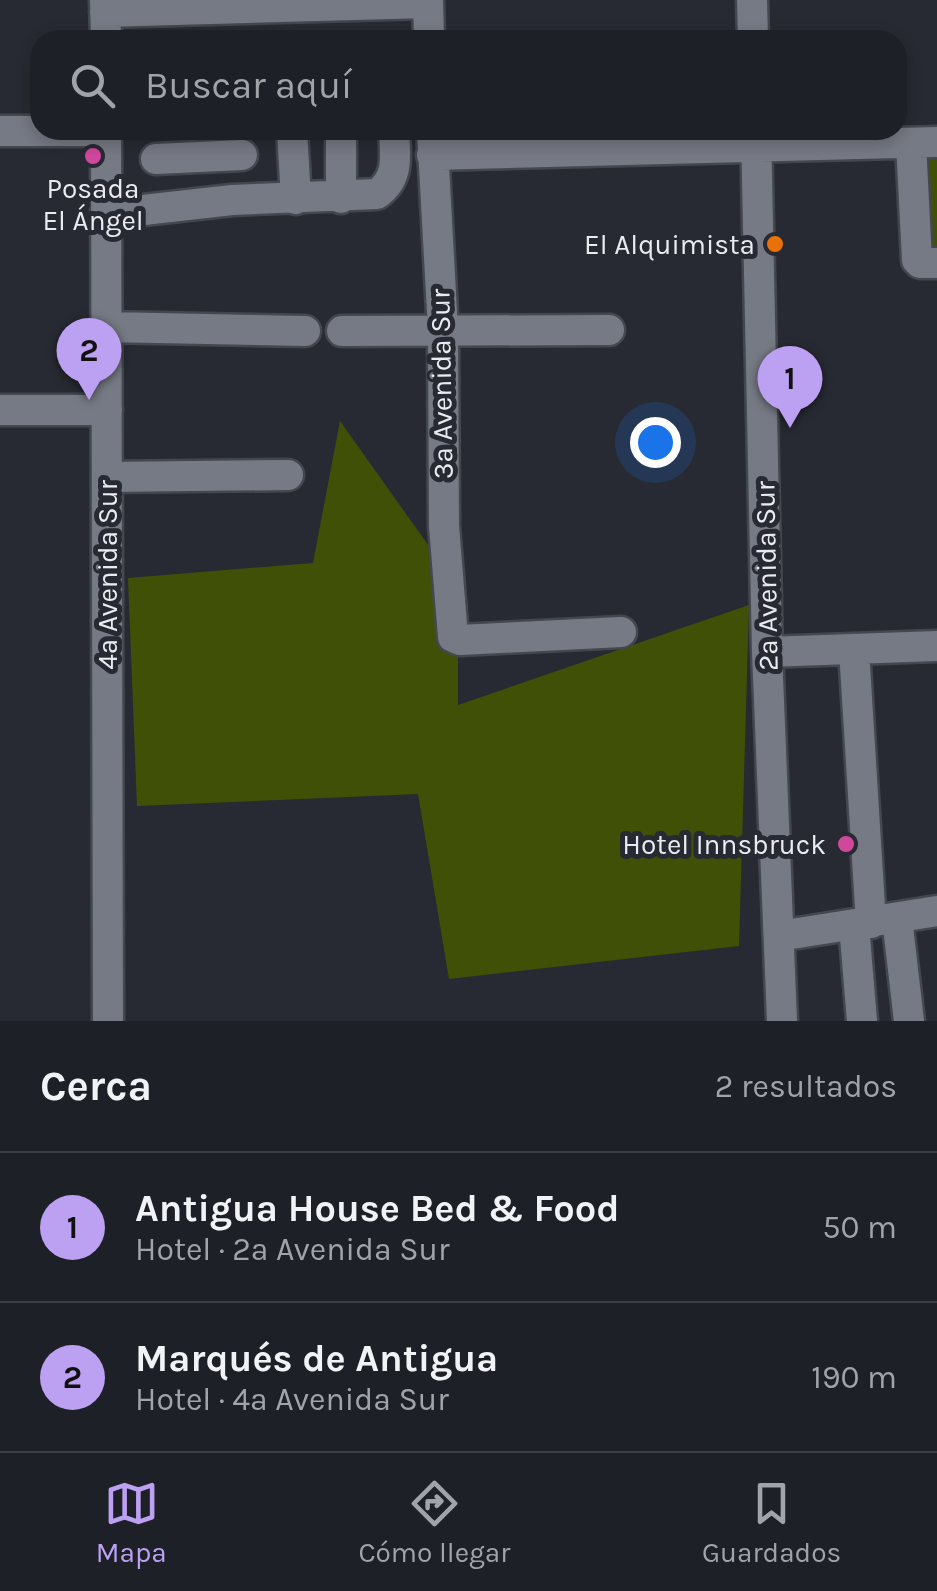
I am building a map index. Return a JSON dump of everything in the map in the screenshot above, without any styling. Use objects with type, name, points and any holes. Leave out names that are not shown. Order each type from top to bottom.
[{"type":"street","points":[[752,0],[753,30]]},
{"type":"street","points":[[105,17],[428,2],[429,30]]},
{"type":"street","points":[[0,131],[30,131]]},
{"type":"street","name":"4a Avenida Sur","points":[[106,140],[108,1021]]},
{"type":"street","points":[[293,140],[296,200]]},
{"type":"street","points":[[341,140],[341,198]]},
{"type":"street","points":[[108,214],[245,200],[377,194],[387,187],[395,172],[394,140]]},
{"type":"street","name":"2a Avenida Sur","points":[[757,140],[767,652],[782,1021]]},
{"type":"street","points":[[156,159],[206,157],[241,142],[245,200]]},
{"type":"street","points":[[432,142],[924,142],[917,260],[920,264],[937,263]]},
{"type":"street","name":"3a Avenida Sur","points":[[432,142],[443,330],[444,526],[453,637],[460,640],[621,632]]},
{"type":"street","points":[[206,157],[208,203]]},
{"type":"street","points":[[107,327],[304,331]]},
{"type":"street","points":[[342,331],[609,330]]},
{"type":"street","points":[[0,410],[107,410]]},
{"type":"street","points":[[107,477],[288,475]]},
{"type":"street","points":[[767,652],[937,646]]},
{"type":"street","points":[[854,650],[874,922],[862,1021]]},
{"type":"street","points":[[779,936],[937,911]]},
{"type":"street","points":[[874,922],[909,1021]]},
{"type":"green space","points":[[937,154],[937,257],[923,258],[919,155]]},
{"type":"green space","points":[[340,421],[458,587],[458,705],[749,605],[739,946],[449,979],[418,794],[137,806],[128,578],[313,563]]},
{"type":"place","name":"Posada El Ángel","points":[[93,156]]},
{"type":"place","name":"El Alquimista","points":[[775,244]]},
{"type":"place","name":"Marqués de Antigua","points":[[89,400]]},
{"type":"place","name":"Antigua House Bed & Food","points":[[790,428]]},
{"type":"place","name":"Hotel Innsbruck","points":[[846,844]]}]
